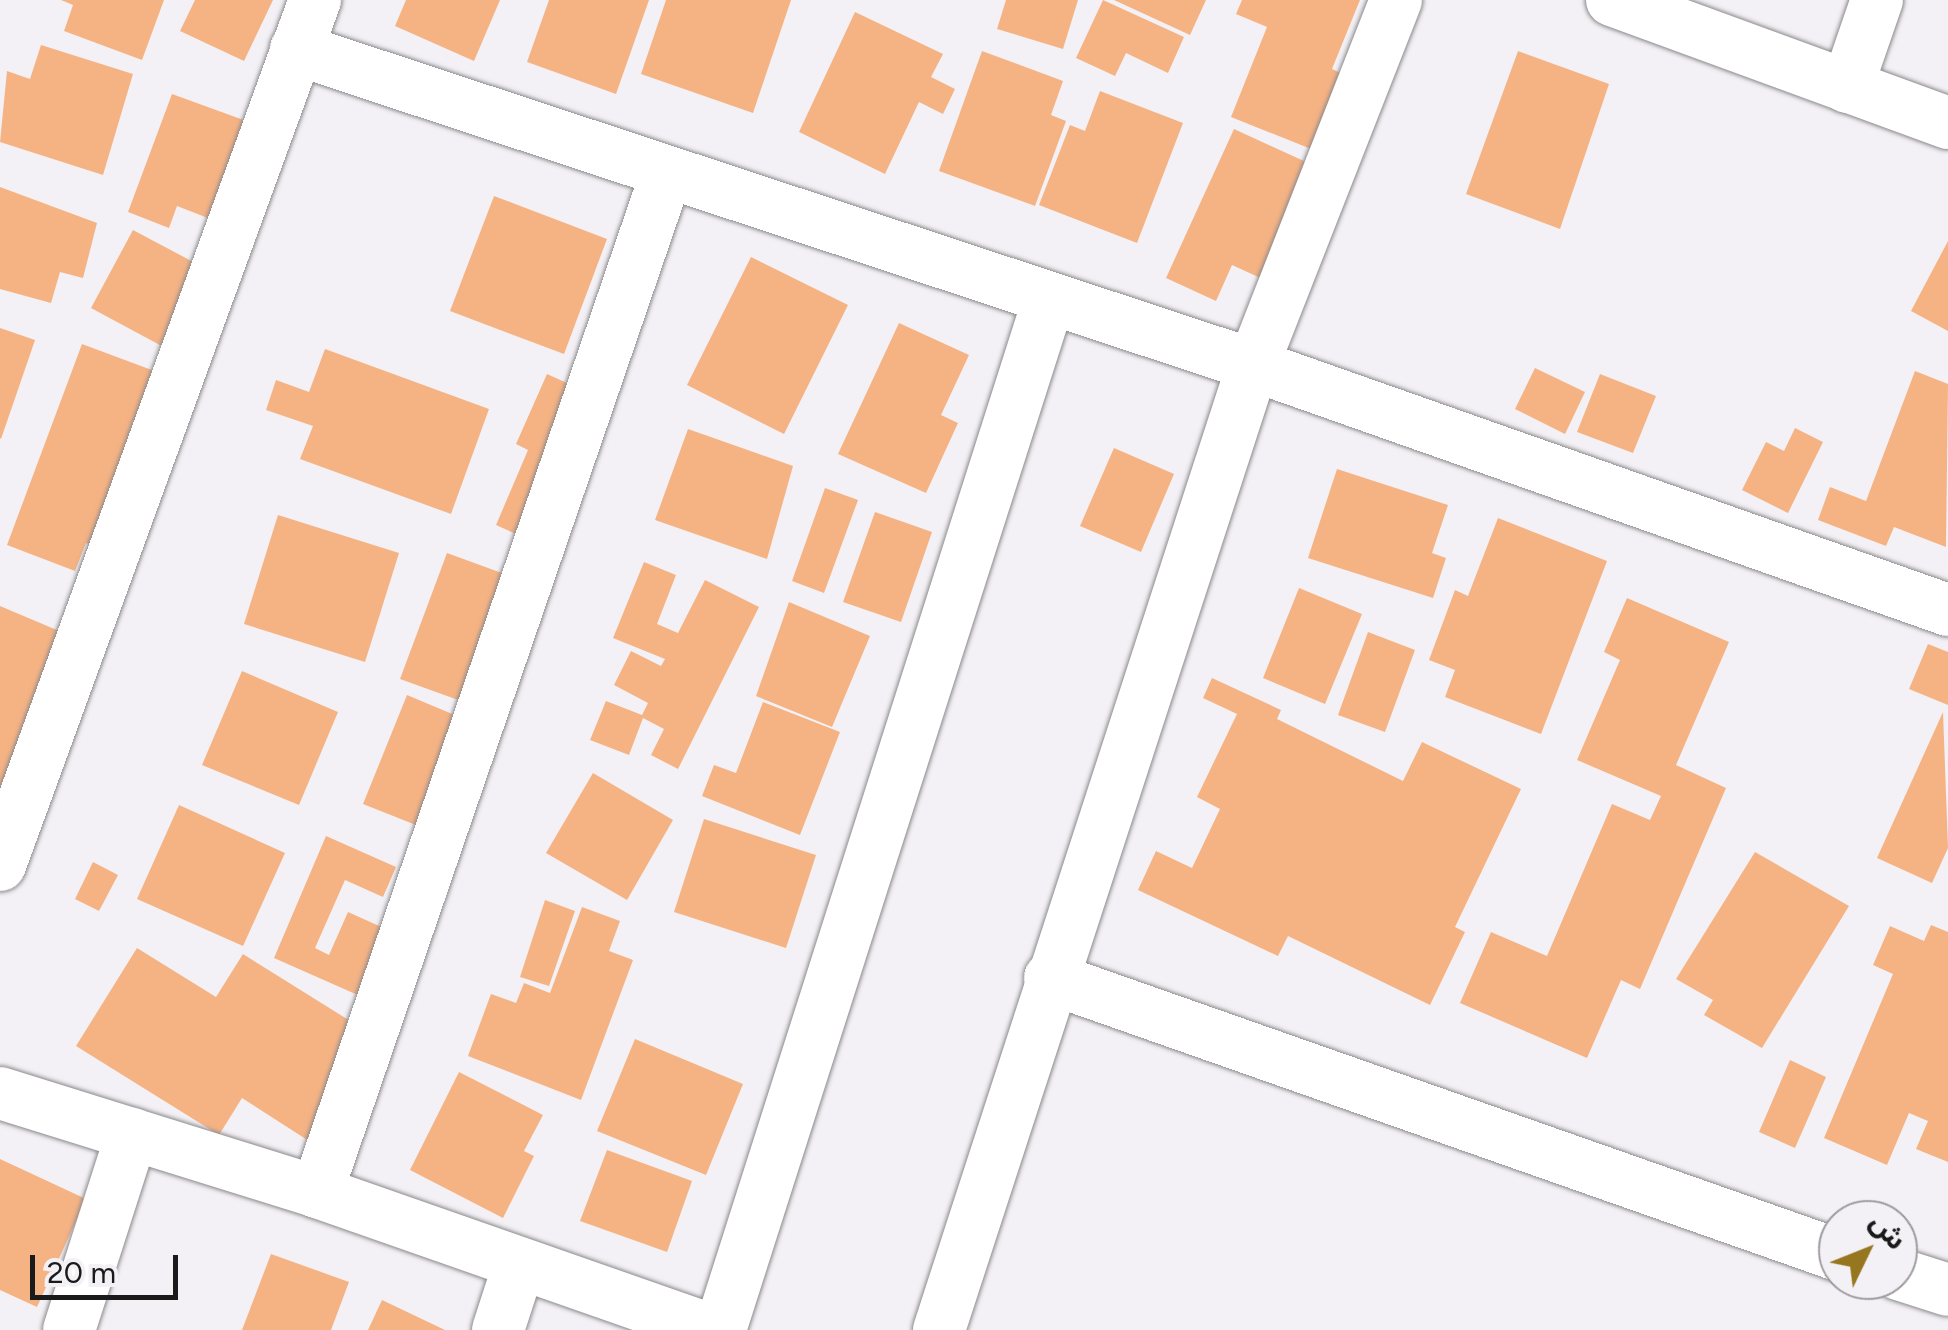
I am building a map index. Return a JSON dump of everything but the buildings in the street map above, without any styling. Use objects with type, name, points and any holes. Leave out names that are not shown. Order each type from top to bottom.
[{"type":"street","points":[[0,865],[314,0]]},
{"type":"street","points":[[938,1330],[1253,364],[1396,0]]},
{"type":"street","points":[[1612,0],[1948,123]]},
{"type":"street","points":[[1847,87],[1876,0]]},
{"type":"street","points":[[296,48],[666,175],[1253,364],[1948,610]]},
{"type":"street","points":[[317,1192],[666,175]]},
{"type":"street","points":[[720,1330],[1049,298]]},
{"type":"street","points":[[1050,978],[1818,1247]]},
{"type":"street","points":[[0,1093],[317,1192],[518,1268],[710,1330]]},
{"type":"street","points":[[69,1330],[132,1134]]},
{"type":"street","points":[[498,1330],[518,1268]]},
{"type":"street","points":[[1918,1280],[1948,1290]]}]
